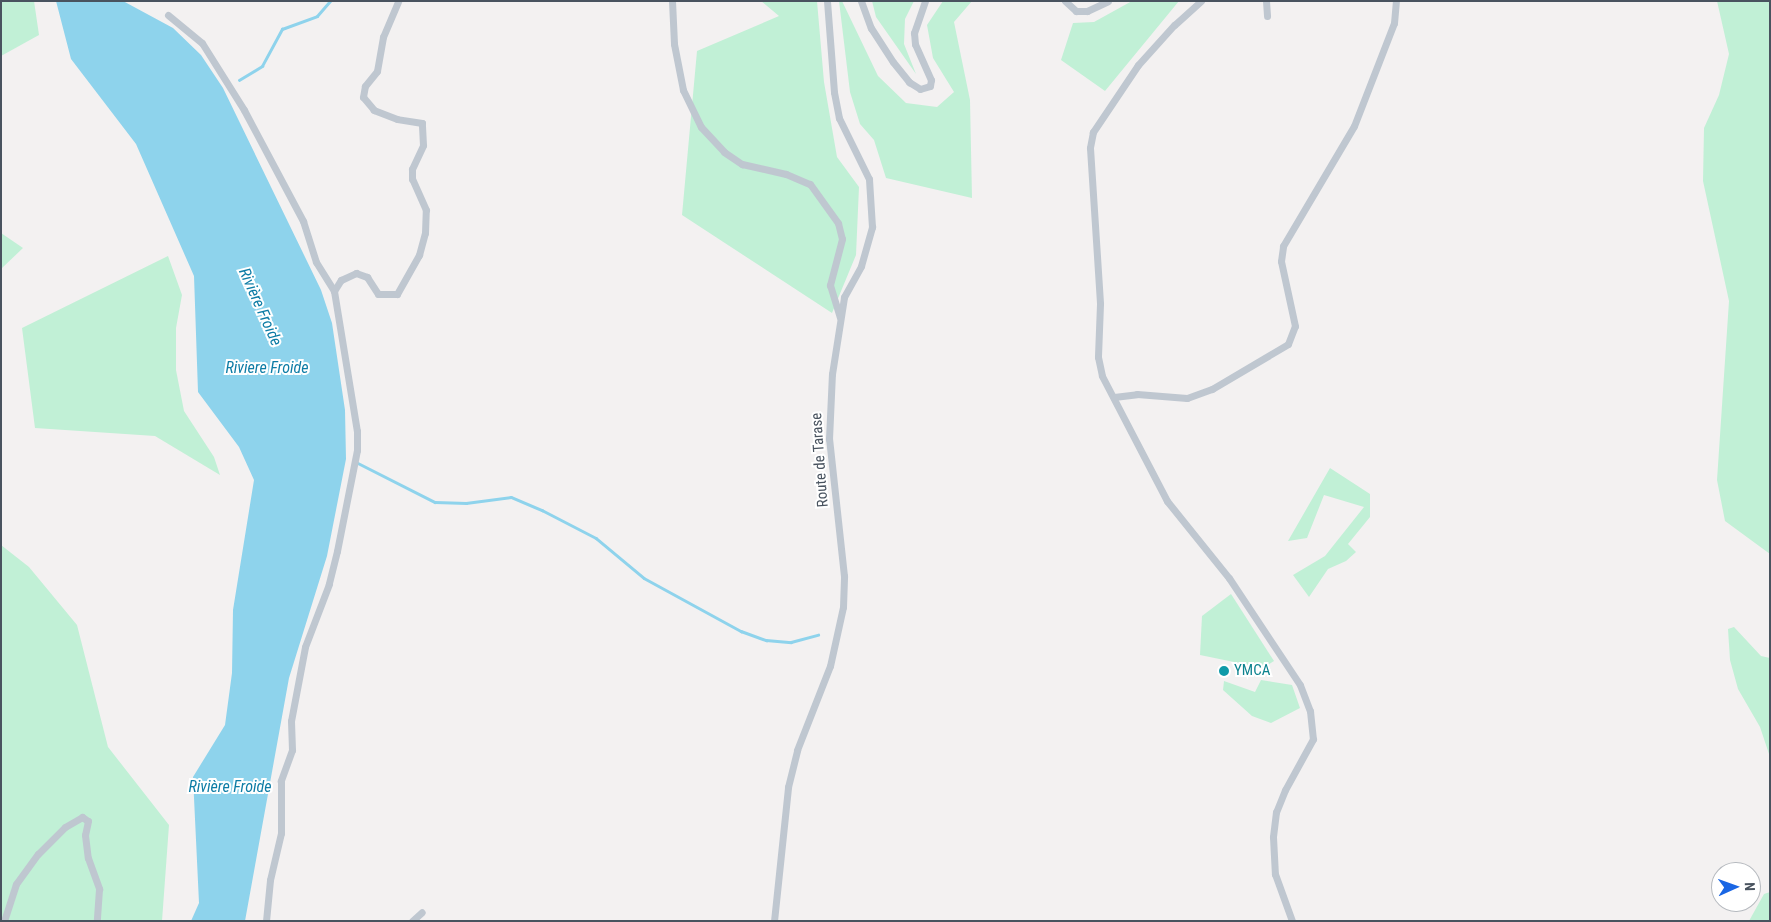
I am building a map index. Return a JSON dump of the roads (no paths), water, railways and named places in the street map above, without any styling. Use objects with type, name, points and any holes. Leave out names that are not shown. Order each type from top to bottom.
[{"type":"street","points":[[334,291],[341,280],[356,273],[367,277],[378,294],[397,294],[403,288],[419,255],[425,233],[426,210],[412,179],[412,169],[423,146],[422,123],[397,119],[374,110],[363,97],[365,86],[377,71],[383,37],[398,1]]},
{"type":"street","points":[[672,1],[674,44],[683,90],[701,128],[718,147],[742,164],[786,174],[810,184],[838,223],[842,239],[830,285],[840,318]]},
{"type":"street","name":"Route de Tarase","points":[[774,921],[788,788],[797,750],[830,666],[843,607],[844,576],[829,410],[844,297],[861,266],[868,242],[872,208],[869,179],[839,118],[834,92],[827,1]]},
{"type":"street","points":[[861,1],[871,28],[893,62],[909,82],[920,89],[930,86],[931,80],[916,44],[914,33],[924,1]]},
{"type":"street","points":[[1065,1],[1076,11],[1086,11],[1108,1]]},
{"type":"street","points":[[1201,1],[1174,25],[1138,65],[1093,132],[1090,148],[1100,304],[1098,357],[1102,376],[1167,501],[1229,578],[1300,685],[1310,711],[1313,739],[1285,790],[1276,812],[1273,837],[1275,874],[1292,921]]},
{"type":"street","points":[[1266,1],[1267,16]]},
{"type":"street","points":[[1114,397],[1137,394],[1187,398],[1212,389],[1288,344],[1295,326],[1282,261],[1283,246],[1354,126],[1394,22],[1396,1]]},
{"type":"street","points":[[168,15],[202,43],[244,110],[303,220],[316,262],[334,291],[354,403],[357,450],[329,584],[304,647],[291,721],[292,750],[281,781],[281,833],[270,880],[266,921]]},
{"type":"street","points":[[4,921],[16,884],[38,854],[65,827],[82,817],[88,821],[85,835],[88,858],[99,888],[97,921]]},
{"type":"street","points":[[412,921],[422,912]]},
{"type":"water","name":"Riviere Froide","points":[[56,1],[123,1],[173,28],[201,55],[223,88],[321,290],[332,323],[345,410],[346,459],[327,556],[289,678],[245,921],[191,921],[199,903],[193,777],[225,725],[232,673],[233,610],[254,480],[239,447],[198,392],[194,276],[136,144],[71,59]]},
{"type":"waterway","points":[[239,80],[262,66],[282,29],[317,16],[330,1]]},
{"type":"waterway","points":[[358,463],[435,502],[466,503],[511,497],[542,510],[596,538],[644,578],[741,631],[766,640],[791,642],[818,635]]},
{"type":"place","name":"YMCA","points":[[1224,671]]},
{"type":"water label","name":"Rivière Froide","points":[[260,307]]},
{"type":"water label","name":"Rivière Froide","points":[[230,787]]}]
